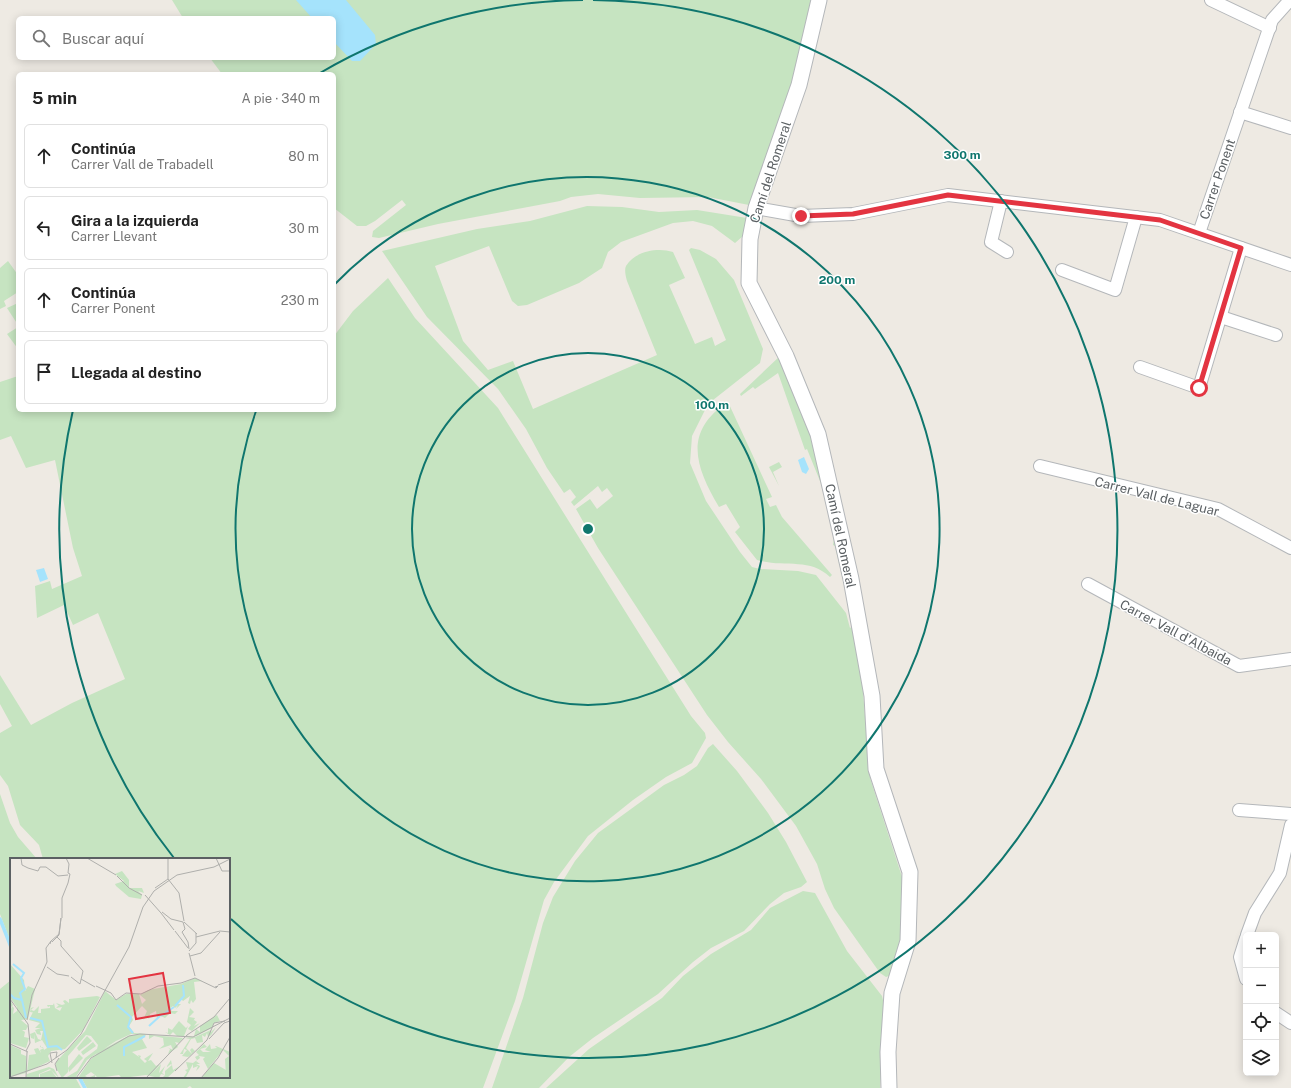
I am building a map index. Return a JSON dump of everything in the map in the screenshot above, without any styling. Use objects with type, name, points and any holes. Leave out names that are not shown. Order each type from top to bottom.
[{"type":"street","name":"Camí del Romeral","points":[[819,0],[798,84],[756,208],[750,239],[749,283],[786,356],[818,434],[851,579],[872,696],[876,769],[910,872],[908,941],[892,993],[888,1052],[889,1088]]},
{"type":"street","points":[[1212,0],[1270,28]]},
{"type":"street","name":"Carrer Ponent","points":[[756,208],[801,216],[853,214],[948,195],[1160,220],[1198,233],[1272,20],[1290,0]]},
{"type":"street","points":[[1240,112],[1291,128]]},
{"type":"street","points":[[1001,201],[991,242],[1007,252]]},
{"type":"street","points":[[1062,270],[1115,290],[1136,217]]},
{"type":"street","points":[[1198,233],[1291,265]]},
{"type":"street","points":[[1140,368],[1199,388],[1241,248]]},
{"type":"street","points":[[1220,317],[1276,335]]},
{"type":"street","name":"Carrer Vall de Laguar","points":[[1040,466],[1218,509],[1291,548]]},
{"type":"street","name":"Carrer Vall d'Albaida","points":[[1088,584],[1239,666],[1291,659]]},
{"type":"street","points":[[1239,810],[1291,814]]},
{"type":"street","points":[[1248,932],[1254,913],[1280,873],[1289,848],[1291,825]]},
{"type":"street","points":[[1243,948],[1240,957],[1243,968]]},
{"type":"street","points":[[1279,1015],[1291,1023]]},
{"type":"green space","points":[[172,0],[811,0],[782,122],[754,204],[749,205],[708,197],[640,198],[598,194],[571,197],[560,201],[438,224],[379,238],[372,237],[373,231],[406,205],[402,200],[375,221],[366,226],[357,226],[336,210],[336,72],[220,72],[212,60],[336,60],[336,16],[182,16]]},
{"type":"green space","points":[[587,206],[622,207],[659,212],[697,210],[747,218],[743,236],[735,243],[712,226],[693,221],[673,223],[621,242],[608,252],[602,268],[579,283],[527,305],[518,306],[512,301],[489,246],[435,266],[463,341],[488,370],[513,361],[533,409],[657,355],[626,278],[625,268],[635,257],[654,250],[673,252],[685,278],[669,285],[695,344],[712,337],[715,346],[726,340],[689,250],[691,248],[700,250],[716,259],[734,280],[763,349],[760,363],[708,404],[692,436],[690,463],[706,501],[740,552],[752,567],[760,569],[798,571],[816,575],[846,613],[850,628],[853,626],[862,679],[870,778],[903,880],[903,928],[898,963],[894,974],[886,977],[880,973],[834,908],[825,889],[817,864],[796,826],[761,779],[728,742],[707,715],[598,548],[576,509],[590,499],[597,509],[613,496],[607,488],[602,492],[598,486],[574,506],[571,502],[576,497],[570,489],[564,493],[547,468],[526,429],[498,389],[427,317],[382,251],[477,229],[530,221]]},
{"type":"green space","points":[[8,261],[16,272],[16,293],[4,301],[6,306],[0,309],[0,268]]},
{"type":"green space","points":[[388,278],[415,318],[498,408],[691,716],[705,733],[706,738],[692,763],[666,777],[633,800],[588,836],[554,882],[544,900],[515,1001],[483,1088],[192,1088],[190,1086],[187,1088],[87,1088],[82,1078],[230,1078],[230,858],[43,858],[39,845],[20,825],[8,786],[0,775],[0,733],[12,726],[0,704],[0,675],[31,725],[72,703],[125,679],[98,613],[73,625],[64,605],[37,618],[35,586],[50,581],[52,589],[82,576],[73,548],[55,460],[26,468],[11,436],[0,440],[0,382],[16,377],[16,412],[336,412],[336,333],[353,311]]},
{"type":"green space","points":[[16,304],[16,322],[7,308]]},
{"type":"green space","points":[[16,328],[16,346],[7,334]]},
{"type":"green space","points":[[780,356],[813,431],[841,572],[835,546],[833,545],[834,538],[822,486],[807,449],[805,450],[778,373],[755,389],[753,387],[741,396],[740,394]]},
{"type":"green space","points":[[728,402],[772,497],[766,499],[770,507],[776,505],[782,517],[832,575],[830,577],[814,567],[757,560],[735,532],[740,527],[726,504],[719,507],[704,478],[700,465],[698,451],[699,438],[704,426],[713,414]]},
{"type":"green space","points":[[779,462],[782,467],[773,472],[779,486],[769,467]]},
{"type":"green space","points":[[713,744],[737,771],[768,813],[786,842],[807,882],[801,887],[784,893],[770,904],[744,931],[711,948],[693,962],[658,994],[593,1038],[569,1057],[539,1088],[492,1088],[523,998],[543,923],[553,897],[575,861],[598,833],[664,785],[684,775],[697,766],[708,748]]},
{"type":"green space","points":[[0,794],[10,823],[18,837],[36,858],[10,858],[10,940],[0,914]]},
{"type":"green space","points":[[803,891],[815,893],[847,951],[882,996],[885,1008],[880,1088],[546,1088],[589,1049],[662,998],[683,976],[711,954],[751,930],[770,908]]},
{"type":"green space","points":[[10,981],[10,1078],[76,1078],[81,1088],[0,1088],[0,989]]},
{"type":"water","points":[[296,0],[346,0],[375,35],[376,44],[360,61],[352,61],[336,44],[336,16],[310,16]]},
{"type":"water","points":[[804,457],[809,469],[806,474],[802,472],[798,460]]},
{"type":"water","points":[[44,568],[48,579],[40,582],[36,570]]},
{"type":"waterway","points":[[0,919],[10,944]]},
{"type":"waterway","points":[[80,1078],[85,1088]]},
{"type":"route","points":[[801,216],[853,214],[948,195],[1056,206],[1160,220],[1241,248],[1199,388]]}]
